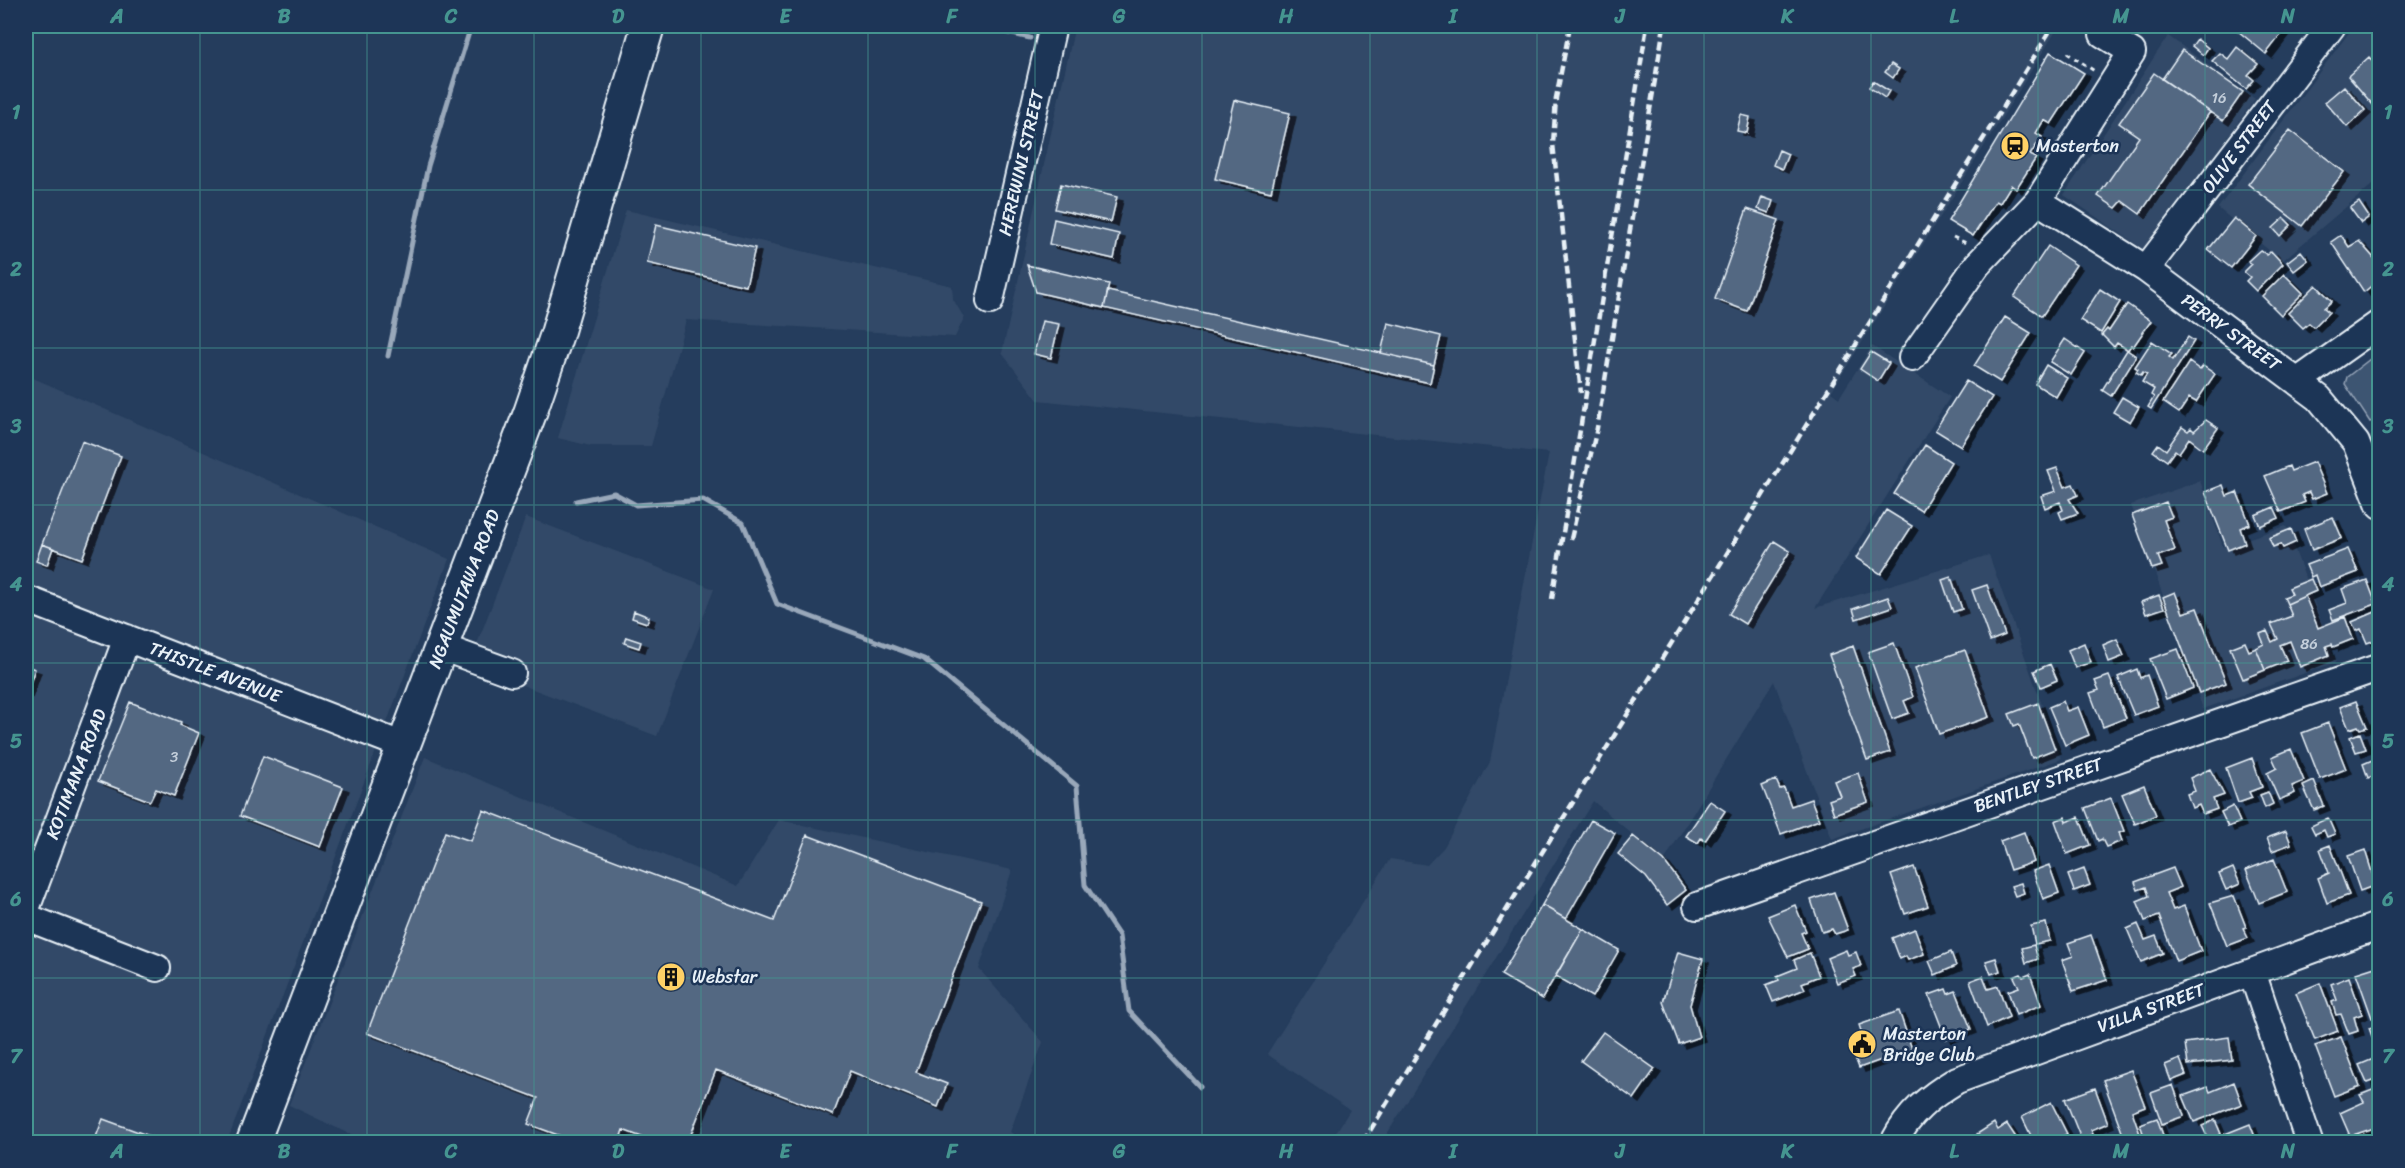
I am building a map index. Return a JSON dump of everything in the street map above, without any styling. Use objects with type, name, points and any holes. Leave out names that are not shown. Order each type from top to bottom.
[{"type":"main road","name":"NGAUMUTAWA ROAD","points":[[252,1143],[530,413],[557,334],[648,26]]},
{"type":"street","name":"HEREWINI STREET","points":[[990,301],[1053,26]]},
{"type":"street","points":[[1912,358],[1977,265],[2038,201],[2132,52],[2103,34],[2109,26]]},
{"type":"street","name":"OLIVE STREET","points":[[2146,269],[2332,26]]},
{"type":"street","name":"PERRY STREET","points":[[2038,201],[2146,269],[2319,398],[2356,443],[2379,505]]},
{"type":"street","points":[[2298,381],[2379,323]]},
{"type":"street","name":"THISTLE AVENUE","points":[[26,599],[404,746]]},
{"type":"street","name":"KOTIMANA ROAD","points":[[26,909],[127,638]]},
{"type":"street","points":[[441,647],[512,673]]},
{"type":"street","name":"BENTLEY STREET","points":[[1696,906],[2379,667]]},
{"type":"street","points":[[26,917],[157,968]]},
{"type":"street","name":"VILLA STREET","points":[[1894,1143],[1902,1125],[1926,1099],[1957,1080],[2379,925]]},
{"type":"street","points":[[2252,972],[2309,1143]]},
{"type":"path","points":[[2067,53],[2113,83]]},
{"type":"shaded area","points":[[1075,26],[2059,26],[1831,392],[1839,398],[1872,346],[1950,397],[1815,608],[1989,555],[2061,759],[1832,839],[1774,681],[1664,861],[1593,801],[1382,1142],[1330,1142],[1350,1110],[1267,1054],[1390,859],[1427,865],[1444,847],[1490,762],[1549,453],[1038,400],[1002,353]]},
{"type":"shaded area","points":[[2354,26],[2379,26],[2379,179],[2282,261],[2218,208]]},
{"type":"shaded area","points":[[2168,36],[2255,99],[2145,250],[2064,195]]},
{"type":"shaded area","points":[[626,210],[952,286],[953,299],[964,318],[955,337],[686,320],[651,446],[591,446],[558,438]]},
{"type":"shaded area","points":[[2379,352],[2379,418],[2370,422],[2345,384],[2347,377]]},
{"type":"shaded area","points":[[26,375],[449,559],[227,1142],[26,1142]]},
{"type":"shaded area","points":[[2200,481],[2223,547],[2286,526],[2336,662],[2203,709],[2131,505]]},
{"type":"shaded area","points":[[526,517],[714,589],[657,736],[509,680],[517,659],[477,644]]},
{"type":"shaded area","name":"Webstar","points":[[425,757],[738,886],[779,820],[1012,870],[979,969],[1043,1042],[1010,1132],[1025,1142],[366,1142],[289,1105]]},
{"type":"building","points":[[2232,26],[2275,26],[2283,32],[2266,54]]},
{"type":"building","points":[[2197,39],[2208,48],[2203,55],[2192,46]]},
{"type":"building","points":[[2237,47],[2258,64],[2248,75],[2254,80],[2246,89],[2212,61],[2220,53],[2228,59]]},
{"type":"building","points":[[2182,50],[2243,92],[2223,121],[2162,79]]},
{"type":"building","name":"Masterton","points":[[2050,52],[2084,73],[2051,124],[2044,120],[2036,133],[2042,137],[2030,155],[2036,158],[2016,189],[2011,185],[2000,203],[1996,201],[1973,236],[1948,221]]},
{"type":"building","points":[[2369,57],[2380,69],[2380,99],[2373,105],[2348,76]]},
{"type":"building","points":[[1891,64],[1899,69],[1893,78],[1885,72]]},
{"type":"building","points":[[2154,73],[2210,112],[2140,214],[2122,201],[2116,208],[2098,196],[2139,137],[2119,123]]},
{"type":"building","points":[[1873,81],[1889,91],[1885,98],[1869,87]]},
{"type":"building","points":[[2344,86],[2365,110],[2347,127],[2325,102]]},
{"type":"building","points":[[1234,100],[1290,113],[1271,192],[1215,179]]},
{"type":"building","points":[[1741,115],[1750,117],[1747,133],[1737,131]]},
{"type":"building","points":[[2290,130],[2344,172],[2302,226],[2248,184]]},
{"type":"building","points":[[1779,150],[1788,154],[1782,169],[1773,165]]},
{"type":"building","points":[[1061,184],[1117,197],[1111,222],[1055,209]]},
{"type":"building","points":[[1762,197],[1773,201],[1769,213],[1758,209]]},
{"type":"building","points":[[2359,202],[2369,217],[2361,223],[2350,208]]},
{"type":"building","points":[[1747,209],[1779,220],[1747,311],[1715,299]]},
{"type":"building","points":[[2234,218],[2256,236],[2231,268],[2208,250]]},
{"type":"building","points":[[2284,218],[2291,225],[2280,236],[2273,228]]},
{"type":"building","points":[[1054,219],[1119,234],[1114,259],[1049,244]]},
{"type":"building","points":[[656,225],[755,248],[746,286],[647,263]]},
{"type":"building","points":[[2341,235],[2349,247],[2359,241],[2380,265],[2380,279],[2364,292],[2331,242]]},
{"type":"building","points":[[2048,246],[2076,265],[2042,316],[2014,297]]},
{"type":"building","points":[[2260,250],[2267,255],[2271,251],[2283,264],[2256,291],[2246,281],[2250,277],[2244,272],[2252,264],[2248,261]]},
{"type":"building","points":[[2301,251],[2308,260],[2294,271],[2287,262]]},
{"type":"building","points":[[1027,265],[1109,284],[1104,308],[1036,292]]},
{"type":"building","points":[[2284,274],[2303,293],[2281,315],[2262,296]]},
{"type":"building","points":[[2316,285],[2332,301],[2324,308],[2329,312],[2314,327],[2309,323],[2303,328],[2288,313]]},
{"type":"building","points":[[2100,289],[2120,302],[2101,333],[2080,320]]},
{"type":"building","points":[[1108,291],[1434,365],[1430,383],[1104,308]]},
{"type":"building","points":[[2127,304],[2151,321],[2133,347],[2131,345],[2128,350],[2117,343],[2114,347],[2102,335],[2107,329],[2109,331]]},
{"type":"building","points":[[2005,317],[2031,333],[2000,382],[1974,366]]},
{"type":"building","points":[[1042,321],[1059,324],[1051,358],[1034,354]]},
{"type":"building","points":[[1388,323],[1441,336],[1434,365],[1381,353]]},
{"type":"building","points":[[2188,337],[2194,341],[2151,409],[2148,407],[2154,397],[2151,395],[2154,389],[2142,382],[2147,374],[2143,372],[2141,375],[2136,372],[2138,369],[2135,367],[2152,341],[2172,354],[2169,357],[2173,360]]},
{"type":"building","points":[[2065,339],[2085,353],[2071,375],[2050,362]]},
{"type":"building","points":[[2127,350],[2136,356],[2111,396],[2102,390]]},
{"type":"building","points":[[1871,352],[1889,363],[1878,381],[1860,369]]},
{"type":"building","points":[[2189,362],[2200,370],[2203,366],[2215,374],[2196,402],[2189,398],[2179,413],[2163,402]]},
{"type":"building","points":[[2046,365],[2067,378],[2056,397],[2035,384]]},
{"type":"building","points":[[1966,381],[1992,397],[1961,446],[1935,430]]},
{"type":"building","points":[[2122,397],[2139,407],[2130,422],[2113,412]]},
{"type":"building","points":[[2206,420],[2218,428],[2203,449],[2189,438],[2179,453],[2175,450],[2167,461],[2153,451],[2158,444],[2166,450],[2182,427],[2188,431],[2191,428],[2194,431]]},
{"type":"building","points":[[82,441],[121,456],[82,559],[42,544]]},
{"type":"building","points":[[1925,445],[1951,462],[1921,511],[1894,494]]},
{"type":"building","points":[[2314,462],[2327,493],[2312,499],[2309,492],[2302,495],[2305,502],[2281,512],[2265,476],[2289,466],[2291,471]]},
{"type":"building","points":[[2057,468],[2065,487],[2073,484],[2078,495],[2069,499],[2078,513],[2062,519],[2059,512],[2063,510],[2060,502],[2045,508],[2041,496],[2056,491],[2048,471]]},
{"type":"building","points":[[2223,485],[2227,496],[2237,492],[2250,524],[2240,528],[2245,543],[2228,550],[2205,492]]},
{"type":"building","points":[[2166,502],[2172,517],[2164,520],[2175,550],[2158,556],[2162,566],[2152,569],[2132,515]]},
{"type":"building","points":[[2274,507],[2279,518],[2260,526],[2255,515]]},
{"type":"building","points":[[1886,510],[1912,526],[1881,574],[1856,558]]},
{"type":"building","points":[[2333,517],[2342,538],[2312,550],[2304,529]]},
{"type":"building","points":[[2291,529],[2296,542],[2283,548],[2281,544],[2273,547],[2269,538]]},
{"type":"building","points":[[1774,541],[1790,551],[1745,624],[1729,614]]},
{"type":"building","points":[[42,544],[53,548],[47,565],[36,561]]},
{"type":"building","points":[[2348,549],[2358,572],[2319,587],[2315,575],[2311,577],[2306,565]]},
{"type":"building","points":[[1951,577],[1962,609],[1953,612],[1942,580]]},
{"type":"building","points":[[2311,579],[2316,591],[2287,604],[2284,597],[2292,594],[2289,588]]},
{"type":"building","points":[[2367,580],[2376,604],[2333,620],[2329,610],[2347,603],[2342,589]]},
{"type":"building","points":[[1987,585],[2005,635],[1990,641],[1972,590]]},
{"type":"building","points":[[2175,592],[2183,613],[2197,608],[2226,683],[2199,693],[2163,597]]},
{"type":"building","points":[[2159,595],[2164,608],[2146,614],[2141,602]]},
{"type":"building","points":[[2305,596],[2318,628],[2345,617],[2353,639],[2333,647],[2332,644],[2326,646],[2329,655],[2300,667],[2290,641],[2280,645],[2287,661],[2265,670],[2256,648],[2264,644],[2260,634],[2267,631],[2272,642],[2278,639],[2271,624],[2292,616],[2287,604]]},
{"type":"building","points":[[1888,597],[1892,607],[1856,619],[1853,609]]},
{"type":"building","points":[[2380,610],[2380,638],[2367,643],[2361,629],[2356,631],[2352,622]]},
{"type":"building","points":[[634,611],[649,617],[647,623],[632,618]]},
{"type":"building","points":[[626,637],[641,642],[639,648],[624,643]]},
{"type":"building","points":[[2117,639],[2124,656],[2109,662],[2103,645]]},
{"type":"building","points":[[2245,642],[2249,651],[2256,648],[2265,670],[2243,679],[2230,648]]},
{"type":"building","points":[[1894,643],[1913,697],[1904,701],[1909,713],[1892,719],[1868,652]]},
{"type":"building","points":[[2084,643],[2091,662],[2075,668],[2068,650]]},
{"type":"building","points":[[1853,646],[1890,752],[1867,760],[1829,655]]},
{"type":"building","points":[[2178,649],[2193,688],[2166,699],[2150,659]]},
{"type":"building","points":[[1965,650],[1989,717],[1939,734],[1915,668]]},
{"type":"building","points":[[2050,664],[2057,680],[2041,687],[2034,671]]},
{"type":"building","points":[[26,666],[35,669],[26,694]]},
{"type":"building","points":[[2137,669],[2140,678],[2147,675],[2158,706],[2134,715],[2118,677]]},
{"type":"building","points":[[2109,676],[2126,718],[2103,727],[2090,693],[2099,690],[2095,681]]},
{"type":"building","points":[[2063,701],[2067,711],[2078,707],[2089,735],[2065,745],[2049,707]]},
{"type":"building","points":[[2356,701],[2367,727],[2360,729],[2358,726],[2349,729],[2340,707]]},
{"type":"building","points":[[130,702],[181,722],[180,725],[199,733],[174,796],[156,789],[150,801],[98,781]]},
{"type":"building","points":[[2038,703],[2055,749],[2032,758],[2019,724],[2014,726],[2009,714]]},
{"type":"building","points":[[2328,723],[2346,769],[2320,779],[2302,733]]},
{"type":"building","points":[[2360,733],[2366,749],[2356,752],[2350,737]]},
{"type":"building","points":[[2291,749],[2304,781],[2292,786],[2295,793],[2279,800],[2267,773],[2277,768],[2272,757]]},
{"type":"building","points":[[263,756],[343,787],[320,847],[240,816]]},
{"type":"building","points":[[2379,757],[2380,773],[2368,778],[2363,764]]},
{"type":"building","points":[[2252,758],[2262,787],[2249,792],[2252,798],[2238,803],[2226,768]]},
{"type":"building","points":[[2210,769],[2224,795],[2213,799],[2217,809],[2203,814],[2199,805],[2192,808],[2187,794],[2195,791],[2190,778]]},
{"type":"building","points":[[1858,773],[1868,802],[1834,814],[1829,800],[1840,796],[1834,781]]},
{"type":"building","points":[[1776,780],[1780,789],[1784,788],[1791,806],[1811,799],[1819,820],[1781,834],[1762,786]]},
{"type":"building","points":[[2314,781],[2324,806],[2314,810],[2303,786]]},
{"type":"building","points":[[2144,785],[2156,815],[2135,824],[2122,794]]},
{"type":"building","points":[[2268,792],[2273,804],[2265,808],[2260,795]]},
{"type":"building","points":[[2111,798],[2124,831],[2119,833],[2122,841],[2106,847],[2102,839],[2098,841],[2085,808]]},
{"type":"building","points":[[1710,801],[1725,811],[1705,841],[1701,838],[1698,843],[1686,836]]},
{"type":"building","points":[[2233,806],[2240,822],[2228,827],[2221,812]]},
{"type":"building","name":"Webstar","points":[[483,810],[774,921],[807,835],[981,901],[916,1072],[947,1084],[938,1107],[850,1071],[833,1115],[716,1070],[688,1142],[655,1142],[623,1130],[619,1142],[577,1142],[528,1124],[538,1098],[367,1033],[445,832],[471,841]]},
{"type":"building","points":[[2065,817],[2066,822],[2079,817],[2090,845],[2067,854],[2055,821]]},
{"type":"building","points":[[2328,818],[2335,834],[2327,837],[2324,830],[2315,834],[2311,826]]},
{"type":"building","points":[[1591,820],[1615,833],[1566,919],[1542,905]]},
{"type":"building","points":[[2286,831],[2291,844],[2272,851],[2267,838]]},
{"type":"building","points":[[2024,832],[2034,862],[2010,870],[2000,841]]},
{"type":"building","points":[[1633,836],[1664,861],[1686,890],[1667,905],[1646,877],[1618,854]]},
{"type":"building","points":[[2330,845],[2349,895],[2327,903],[2318,878],[2329,873],[2320,849]]},
{"type":"building","points":[[2365,850],[2376,885],[2360,891],[2348,856]]},
{"type":"building","points":[[2274,859],[2287,892],[2259,903],[2246,870]]},
{"type":"building","points":[[2049,865],[2059,893],[2043,899],[2033,871]]},
{"type":"building","points":[[1914,867],[1928,906],[1905,914],[1891,875]]},
{"type":"building","points":[[2173,868],[2181,887],[2166,893],[2173,910],[2184,906],[2201,951],[2176,961],[2159,916],[2145,921],[2137,901],[2149,896],[2146,887],[2138,890],[2135,882]]},
{"type":"building","points":[[2233,868],[2240,884],[2226,890],[2219,874]]},
{"type":"building","points":[[2084,869],[2090,885],[2074,891],[2068,875]]},
{"type":"building","points":[[2021,883],[2024,893],[2015,896],[2011,886]]},
{"type":"building","points":[[1834,892],[1848,930],[1835,934],[1832,929],[1822,932],[1811,900]]},
{"type":"building","points":[[2234,896],[2248,938],[2227,946],[2210,903]]},
{"type":"building","points":[[1542,905],[1583,929],[1542,999],[1501,975]]},
{"type":"building","points":[[1795,905],[1806,931],[1801,933],[1808,949],[1788,957],[1768,916]]},
{"type":"building","points":[[2046,923],[2050,941],[2035,944],[2031,926]]},
{"type":"building","points":[[2138,924],[2145,940],[2156,936],[2163,953],[2141,962],[2127,929]]},
{"type":"building","points":[[1583,929],[1619,950],[1592,997],[1556,976]]},
{"type":"building","points":[[1915,929],[1924,954],[1908,960],[1906,956],[1900,959],[1892,938]]},
{"type":"building","points":[[2091,935],[2107,980],[2073,991],[2062,960],[2073,956],[2068,943]]},
{"type":"building","points":[[2034,945],[2038,959],[2026,963],[2022,948]]},
{"type":"building","points":[[1846,950],[1848,955],[1856,952],[1861,966],[1853,969],[1856,976],[1837,983],[1827,958]]},
{"type":"building","points":[[1678,952],[1703,959],[1690,1005],[1699,1037],[1679,1044],[1663,1002]]},
{"type":"building","points":[[1951,952],[1956,966],[1935,975],[1929,961]]},
{"type":"building","points":[[1810,953],[1819,976],[1802,983],[1805,989],[1773,1002],[1766,985],[1779,980],[1777,976],[1797,968],[1794,960]]},
{"type":"building","points":[[1996,958],[2000,971],[1991,974],[1986,961]]},
{"type":"building","points":[[2375,967],[2380,979],[2380,1019],[2378,1016],[2372,1018],[2356,973]]},
{"type":"building","points":[[2021,974],[2023,977],[2030,974],[2041,1005],[2016,1015],[2008,991],[2019,987],[2014,977]]},
{"type":"building","points":[[1983,976],[1988,989],[1998,986],[2009,1017],[1987,1027],[1970,981]]},
{"type":"building","points":[[2349,977],[2362,1014],[2354,1017],[2358,1031],[2349,1034],[2341,1014],[2336,1015],[2332,1002],[2337,1000],[2331,984]]},
{"type":"building","points":[[2320,983],[2338,1031],[2315,1040],[2296,993]]},
{"type":"building","points":[[1946,989],[1948,994],[1956,991],[1971,1029],[1946,1039],[1929,995]]},
{"type":"building","points":[[1899,1011],[1912,1049],[1859,1068],[1849,1042],[1863,1037],[1859,1025]]},
{"type":"building","points":[[2379,1025],[2380,1044],[2375,1045],[2369,1028]]},
{"type":"building","points":[[1603,1032],[1655,1069],[1634,1099],[1581,1061]]},
{"type":"building","points":[[2229,1037],[2232,1060],[2188,1065],[2185,1043]]},
{"type":"building","points":[[2341,1037],[2360,1086],[2334,1096],[2315,1046]]},
{"type":"building","points":[[2378,1057],[2380,1078],[2367,1083],[2359,1065]]},
{"type":"building","points":[[2180,1059],[2186,1075],[2171,1081],[2165,1065]]},
{"type":"building","points":[[2131,1070],[2145,1106],[2132,1111],[2140,1134],[2125,1140],[2103,1080]]},
{"type":"building","points":[[2234,1082],[2242,1104],[2194,1122],[2183,1096],[2208,1087],[2210,1092]]},
{"type":"building","points":[[2173,1085],[2184,1116],[2162,1124],[2151,1093]]},
{"type":"building","points":[[2380,1087],[2380,1126],[2350,1136],[2340,1113],[2364,1102],[2360,1095]]},
{"type":"building","points":[[2095,1088],[2108,1123],[2091,1130],[2093,1134],[2081,1139],[2065,1099]]},
{"type":"building","points":[[2051,1102],[2067,1134],[2050,1142],[2034,1142],[2022,1117]]},
{"type":"building","points":[[2157,1118],[2164,1138],[2146,1142],[2140,1124]]},
{"type":"building","points":[[103,1119],[166,1142],[94,1142]]},
{"type":"building","points":[[2215,1120],[2221,1134],[2209,1140],[2202,1126]]},
{"type":"building","points":[[1994,1123],[1998,1130],[2007,1124],[2019,1142],[1982,1142],[1977,1134]]},
{"type":"building","points":[[2250,1124],[2257,1142],[2228,1142],[2225,1134]]},
{"type":"waterway","points":[[388,356],[428,166],[471,26]]},
{"type":"waterway","points":[[979,26],[1030,38]]},
{"type":"waterway","points":[[576,501],[614,493],[636,505],[703,500],[743,523],[777,604],[924,659],[1077,786],[1085,885],[1119,936],[1129,1011],[1200,1087]]},
{"type":"railway","points":[[1570,26],[1556,98],[1553,144],[1581,393]]},
{"type":"railway","points":[[1552,599],[1647,26]]},
{"type":"railway","points":[[1571,539],[1597,428],[1664,26]]},
{"type":"railway","points":[[1363,1142],[2053,26]]},
{"type":"place","name":"Masterton","points":[[2015,146]]},
{"type":"place","name":"Webstar","points":[[671,977]]},
{"type":"place","name":"Masterton Bridge Club","points":[[1862,1044]]}]
